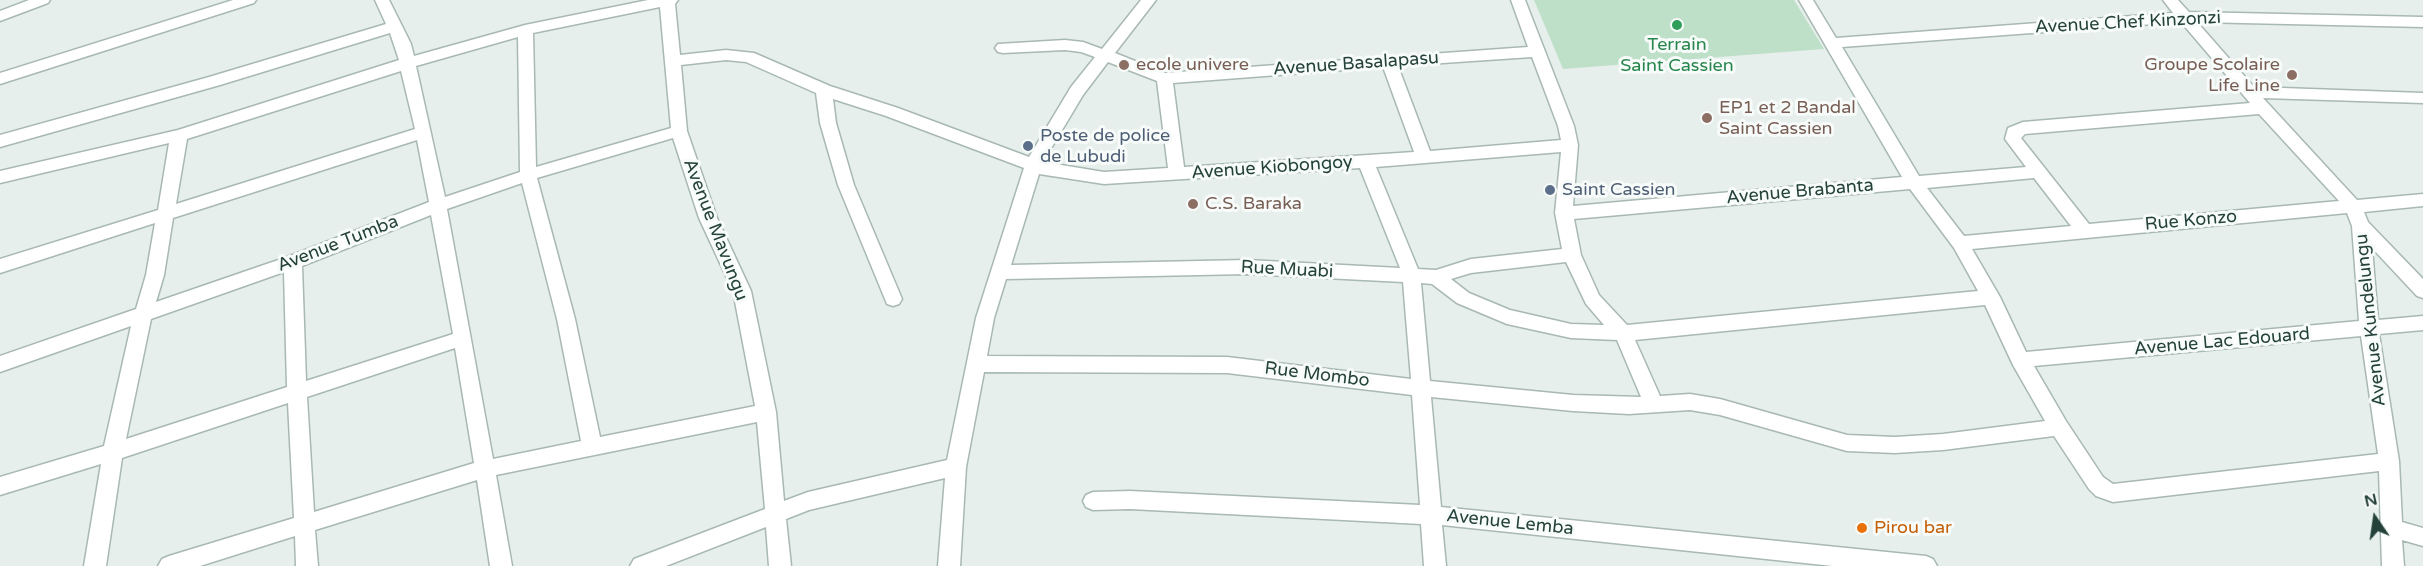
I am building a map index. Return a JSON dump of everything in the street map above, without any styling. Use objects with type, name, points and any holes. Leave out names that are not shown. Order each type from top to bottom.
[{"type":"street","points":[[0,16],[43,0]]},
{"type":"street","points":[[382,0],[395,26],[408,63],[424,132],[463,338],[501,566]]},
{"type":"street","points":[[949,566],[956,467],[978,364],[985,318],[1034,165],[1077,91],[1149,0]]},
{"type":"street","points":[[1518,0],[1566,126],[1570,145],[1564,213],[1572,255],[1592,299],[1623,333],[1654,404]]},
{"type":"street","points":[[1806,0],[1913,181],[1960,243],[1990,297],[2020,360],[2059,427],[2103,490],[2113,493],[2389,461]]},
{"type":"street","name":"Avenue Kundelungu","points":[[2170,0],[2263,108],[2353,207],[2361,226],[2369,328],[2389,461],[2392,566]]},
{"type":"street","points":[[0,79],[243,1]]},
{"type":"street","points":[[0,177],[179,135],[408,63],[525,30],[668,1]]},
{"type":"street","name":"Avenue Mavungu","points":[[668,1],[671,61],[679,131],[708,218],[742,291],[766,412],[780,566]]},
{"type":"street","name":"Avenue Chef Kinzonzi","points":[[1833,43],[2185,17],[2423,22]]},
{"type":"street","points":[[0,141],[214,81],[395,26]]},
{"type":"street","points":[[525,30],[528,175],[566,319],[592,447]]},
{"type":"street","name":"Avenue Basalapasu","points":[[1003,48],[1074,45],[1106,54],[1164,78],[1539,51]]},
{"type":"street","name":"Avenue Kiobongoy","points":[[671,61],[726,56],[749,57],[824,90],[892,112],[1046,170],[1104,178],[1366,162],[1570,145]]},
{"type":"street","points":[[1389,62],[1424,157]]},
{"type":"street","points":[[1164,78],[1177,174]]},
{"type":"street","points":[[824,90],[828,123],[846,185],[893,299]]},
{"type":"street","points":[[2251,92],[2423,98]]},
{"type":"street","points":[[2084,230],[2013,139],[2014,132],[2023,128],[2263,108]]},
{"type":"street","name":"Avenue Tumba","points":[[0,364],[293,262],[439,205],[528,175],[679,131]]},
{"type":"street","points":[[0,266],[424,132]]},
{"type":"street","points":[[95,566],[114,452],[143,315],[155,275],[179,135]]},
{"type":"street","points":[[1366,162],[1412,277],[1435,566]]},
{"type":"street","name":"Avenue Brabanta","points":[[1564,213],[2037,172]]},
{"type":"street","name":"Rue Konzo","points":[[1960,243],[2423,200]]},
{"type":"street","points":[[2361,226],[2423,291]]},
{"type":"street","name":"Rue Muabi","points":[[999,272],[1247,267],[1436,277],[1471,266],[1572,255]]},
{"type":"street","points":[[293,262],[297,393],[307,525],[307,566]]},
{"type":"street","points":[[1436,277],[1463,298],[1507,318],[1571,331],[1623,333],[1990,297]]},
{"type":"street","name":"Avenue Lac Edouard","points":[[2020,360],[2423,323]]},
{"type":"street","points":[[0,486],[114,452],[463,338]]},
{"type":"street","name":"Rue Mombo","points":[[978,364],[1227,365],[1573,403],[1629,406],[1690,402],[1720,407],[1847,443],[1895,445],[1943,442],[2059,427]]},
{"type":"street","points":[[169,566],[484,469],[766,412]]},
{"type":"street","points":[[640,566],[808,501],[956,467]]},
{"type":"street","name":"Avenue Lemba","points":[[1093,501],[1142,501],[1431,515],[1926,566]]},
{"type":"street","points":[[2392,528],[2423,537]]},
{"type":"green space","name":"Terrain Saint Cassien","points":[[1534,0],[1794,0],[1824,49],[1563,69]]},
{"type":"place","name":"Terrain Saint Cassien","points":[[1677,25]]},
{"type":"place","name":"ecole univere","points":[[1124,65]]},
{"type":"place","name":"Groupe Scolaire Life Line","points":[[2292,75]]},
{"type":"place","name":"EP1 et 2 Bandal Saint Cassien","points":[[1707,118]]},
{"type":"place","name":"Poste de police de Lubudi","points":[[1028,146]]},
{"type":"place","name":"Saint Cassien","points":[[1550,190]]},
{"type":"place","name":"C.S. Baraka","points":[[1193,204]]},
{"type":"place","name":"Pirou bar","points":[[1862,528]]}]
